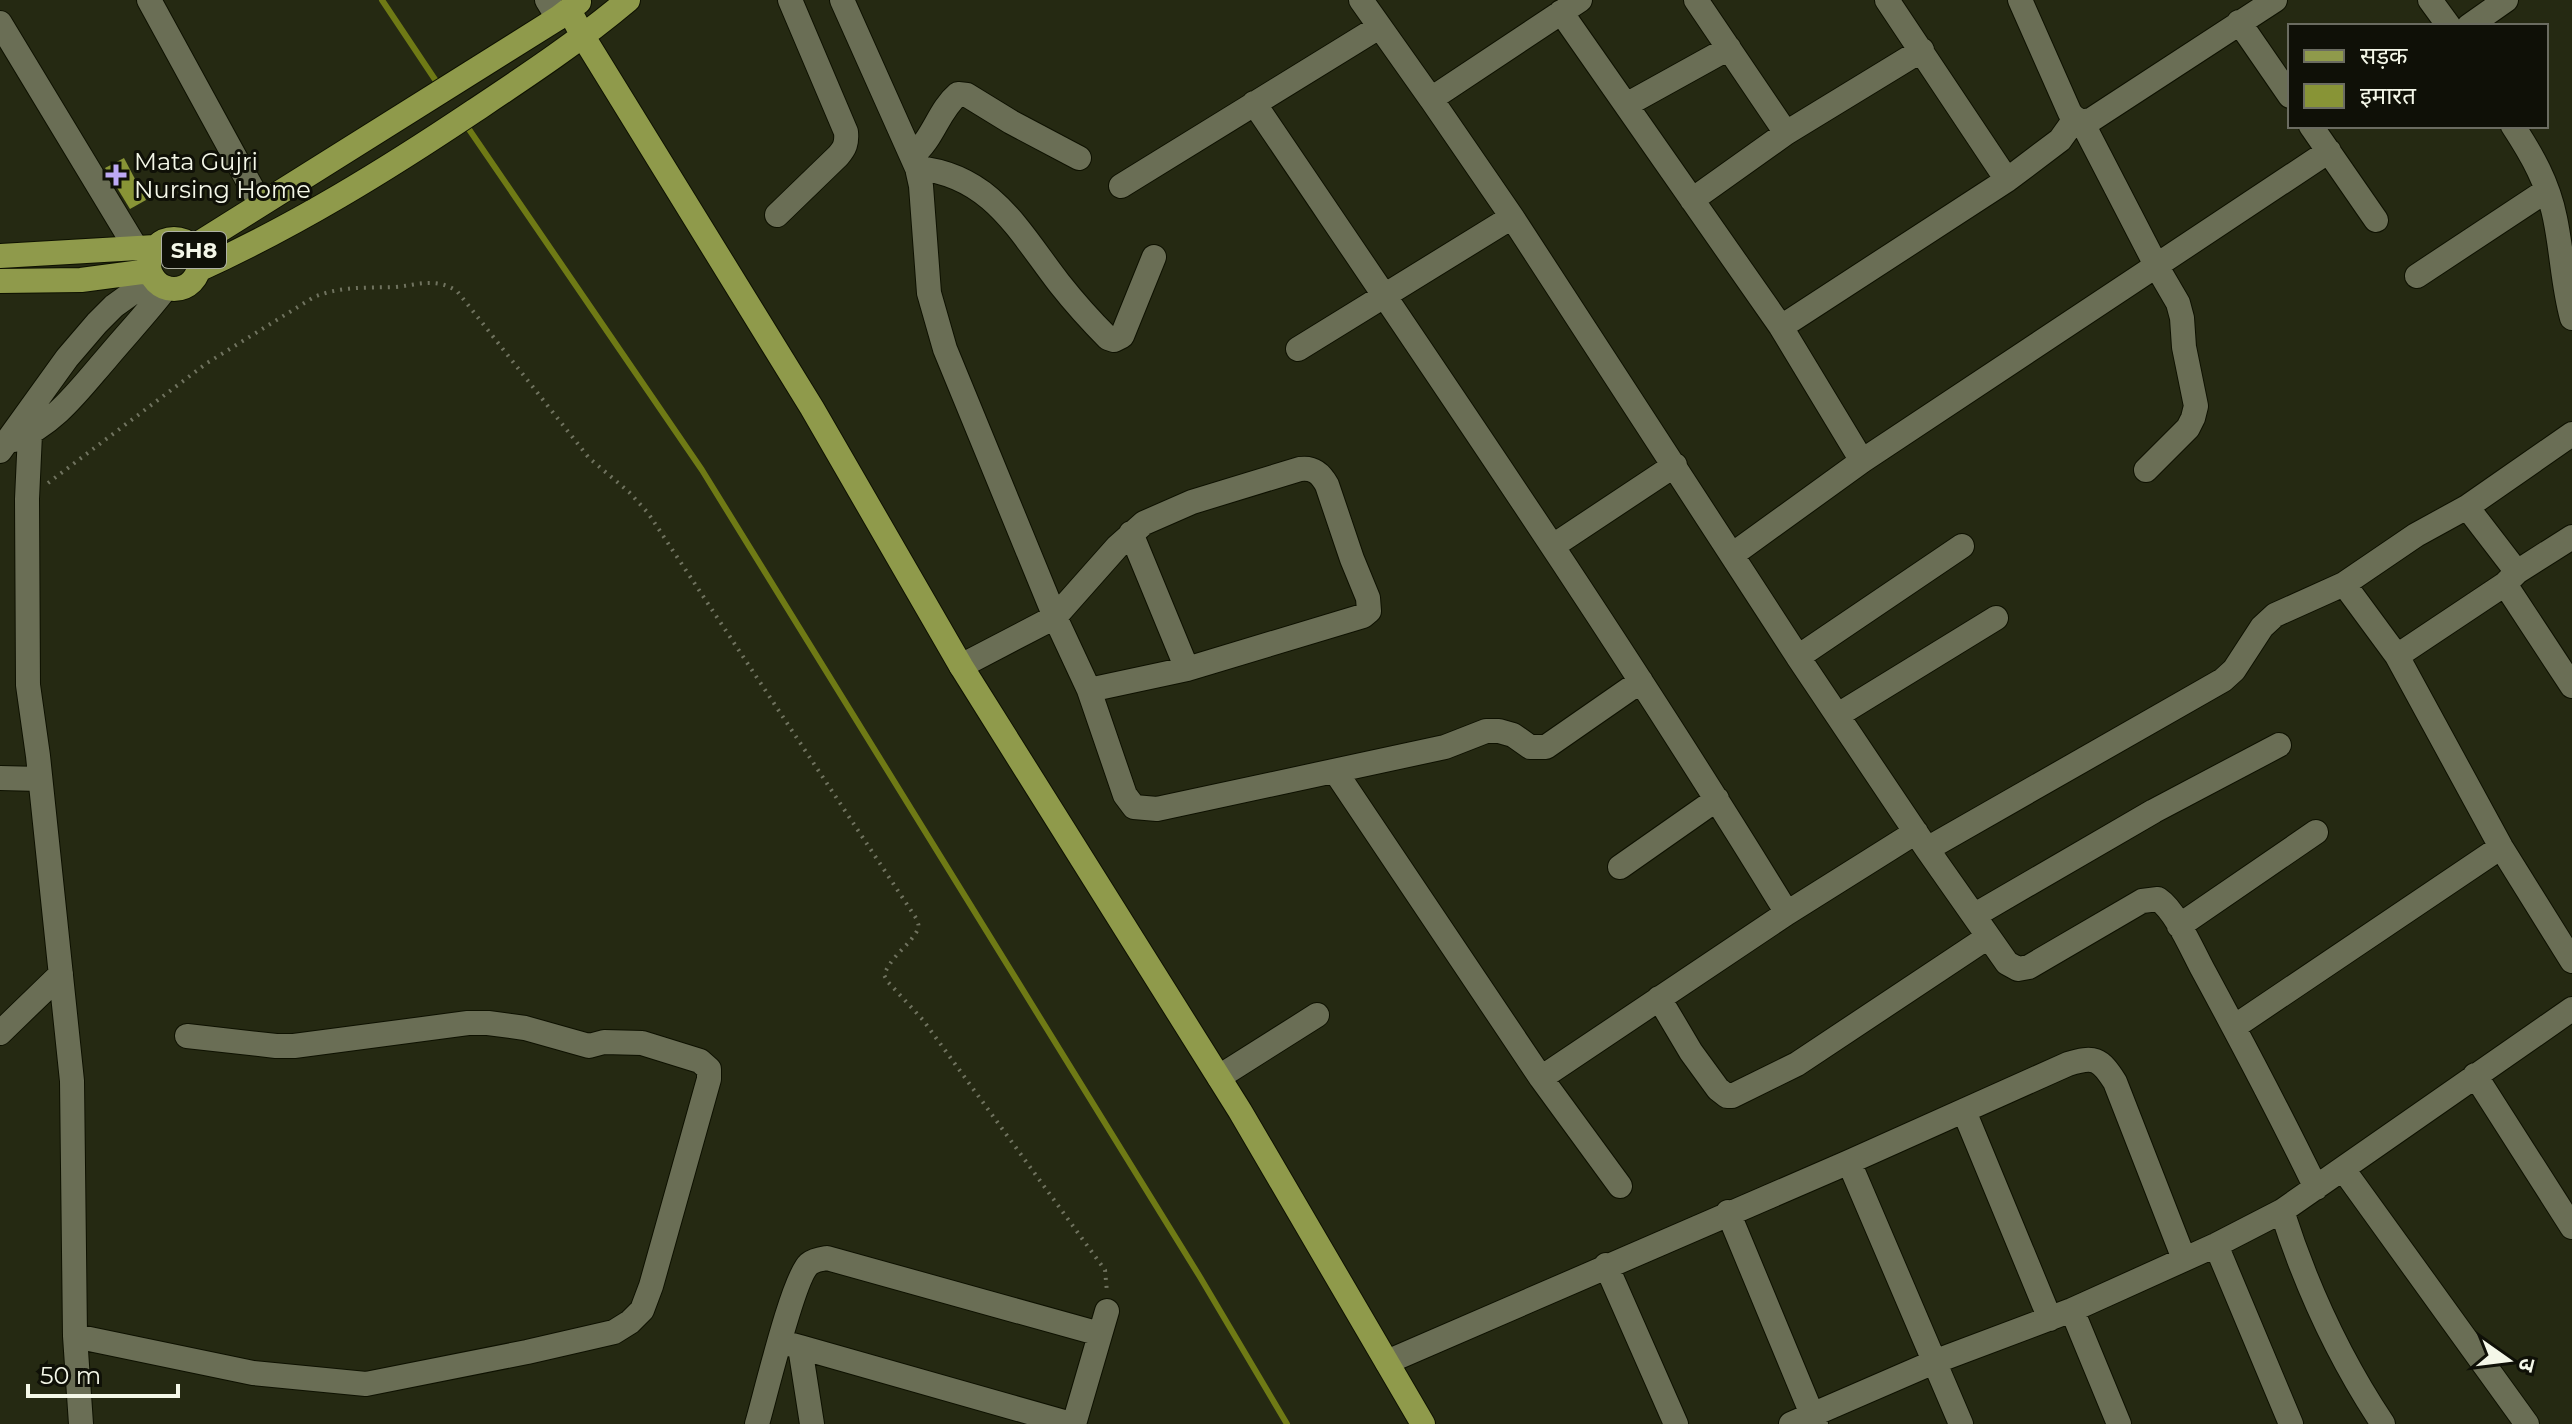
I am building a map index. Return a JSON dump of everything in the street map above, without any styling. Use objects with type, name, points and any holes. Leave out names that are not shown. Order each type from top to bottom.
[{"type":"main road","points":[[196,259],[254,244],[358,186],[584,38],[628,0]]},
{"type":"main road","points":[[196,259],[260,203],[532,35],[564,7],[804,395],[961,666],[1219,1077],[1423,1424]]},
{"type":"main road","name":"SH8","points":[[0,256],[152,266],[182,288],[189,284],[196,259],[186,242],[169,239],[152,266],[81,280],[0,281]]},
{"type":"street","points":[[149,0],[260,203]]},
{"type":"street","points":[[777,215],[838,156],[847,140],[790,0]]},
{"type":"street","points":[[842,0],[914,162],[921,186],[929,293],[945,349],[1055,617],[1089,690],[1125,795],[1134,807],[1157,809],[1335,771],[1445,747],[1486,731],[1513,735],[1530,747],[1546,747],[1641,681]]},
{"type":"street","points":[[1361,0],[1512,217],[1798,657],[2007,963],[2018,969],[2029,967],[2150,898],[2163,902],[2234,1027],[2316,1188]]},
{"type":"street","points":[[1696,0],[1786,133]]},
{"type":"street","points":[[1887,0],[2007,180]]},
{"type":"street","points":[[2020,0],[2070,113],[2079,120],[2178,303],[2196,406],[2188,428],[2146,470]]},
{"type":"street","points":[[1781,327],[2007,180],[2060,140],[2079,120],[2091,120],[2275,0]]},
{"type":"street","points":[[2430,0],[2448,24]]},
{"type":"street","points":[[2472,24],[2506,0]]},
{"type":"street","points":[[1431,99],[1570,6],[1626,105],[1781,327],[1862,461]]},
{"type":"street","points":[[2239,22],[2288,93]]},
{"type":"street","points":[[0,23],[152,266],[97,323],[43,389],[13,442],[27,499],[28,685],[72,1081],[75,1336],[81,1424]]},
{"type":"street","points":[[1121,186],[1379,27]]},
{"type":"street","points":[[1626,105],[1729,48]]},
{"type":"street","points":[[1692,200],[1786,133],[1922,50]]},
{"type":"street","points":[[914,162],[950,101],[958,94],[967,95],[1079,158]]},
{"type":"street","points":[[1254,103],[1553,546],[1787,913]]},
{"type":"street","points":[[2312,128],[2376,220]]},
{"type":"street","points":[[2514,128],[2538,166],[2555,216],[2572,318]]},
{"type":"street","points":[[1732,555],[1862,461],[2329,151]]},
{"type":"street","points":[[914,162],[949,174],[994,200],[1014,221],[1060,284],[1108,338],[1114,340],[1122,336],[1154,257]]},
{"type":"street","points":[[2417,276],[2547,190]]},
{"type":"street","points":[[1298,349],[1512,217]]},
{"type":"street","points":[[1541,1078],[1787,913],[2223,680],[2234,670],[2262,627],[2275,615],[2344,584],[2416,535],[2467,507],[2572,434]]},
{"type":"street","points":[[1553,546],[1675,465]]},
{"type":"street","points":[[961,666],[1055,617],[1131,533],[1144,523],[1192,502],[1300,469],[1307,468],[1322,476],[1368,598],[1369,611],[1357,619],[1187,669],[1089,690]]},
{"type":"street","points":[[2467,507],[2572,686]]},
{"type":"street","points":[[1131,533],[1187,669]]},
{"type":"street","points":[[2397,656],[2572,537]]},
{"type":"street","points":[[1798,657],[1962,546]]},
{"type":"street","points":[[2344,584],[2397,656],[2501,847],[2572,961]]},
{"type":"street","points":[[1838,715],[1996,618]]},
{"type":"street","points":[[1975,915],[2154,811],[2279,745]]},
{"type":"street","points":[[1335,771],[1541,1078],[1620,1186]]},
{"type":"street","points":[[0,778],[40,779]]},
{"type":"street","points":[[1620,867],[1717,799]]},
{"type":"street","points":[[2179,926],[2316,832]]},
{"type":"street","points":[[2234,1027],[2501,847]]},
{"type":"street","points":[[1659,998],[1691,1052],[1718,1089],[1732,1096],[1797,1064],[1988,937]]},
{"type":"street","points":[[0,1033],[61,974]]},
{"type":"street","points":[[1728,1212],[1807,1421],[1934,1362],[2061,1314],[2216,1245],[2282,1211],[2572,1009]]},
{"type":"street","points":[[1219,1077],[1317,1015]]},
{"type":"street","points":[[75,1336],[253,1373],[366,1384],[614,1332],[642,1310],[709,1079],[709,1069],[700,1061],[642,1043],[604,1042],[589,1046],[525,1028],[488,1023],[294,1046],[187,1036]]},
{"type":"street","points":[[1387,1362],[2084,1059],[2095,1059],[2106,1067],[2115,1082],[2184,1259]]},
{"type":"street","points":[[2475,1075],[2570,1221]]},
{"type":"street","points":[[1964,1111],[2061,1314],[2119,1424]]},
{"type":"street","points":[[1849,1162],[1961,1424]]},
{"type":"street","points":[[2343,1169],[2527,1424]]},
{"type":"street","points":[[2282,1211],[2300,1267],[2333,1338],[2383,1424]]},
{"type":"street","points":[[2216,1245],[2291,1424]]},
{"type":"street","points":[[757,1424],[790,1344],[798,1285],[808,1265],[818,1259],[827,1258],[1103,1323],[1072,1424],[790,1344]]},
{"type":"street","points":[[1606,1265],[1676,1424]]},
{"type":"street","points":[[790,1344],[812,1424]]},
{"type":"path","points":[[27,499],[207,363],[314,297],[344,288],[421,282],[436,282],[457,291],[589,458],[629,492],[648,513],[916,918],[919,924],[917,931],[894,956],[884,975],[923,1020],[1105,1270],[1103,1323]]},
{"type":"building","points":[[124,158],[146,200],[130,209],[105,168]]},
{"type":"waterway","points":[[382,0],[440,87]]},
{"type":"waterway","points":[[464,122],[702,470],[1200,1277],[1287,1424]]},
{"type":"place","name":"Mata Gujri Nursing Home","points":[[116,175]]}]
